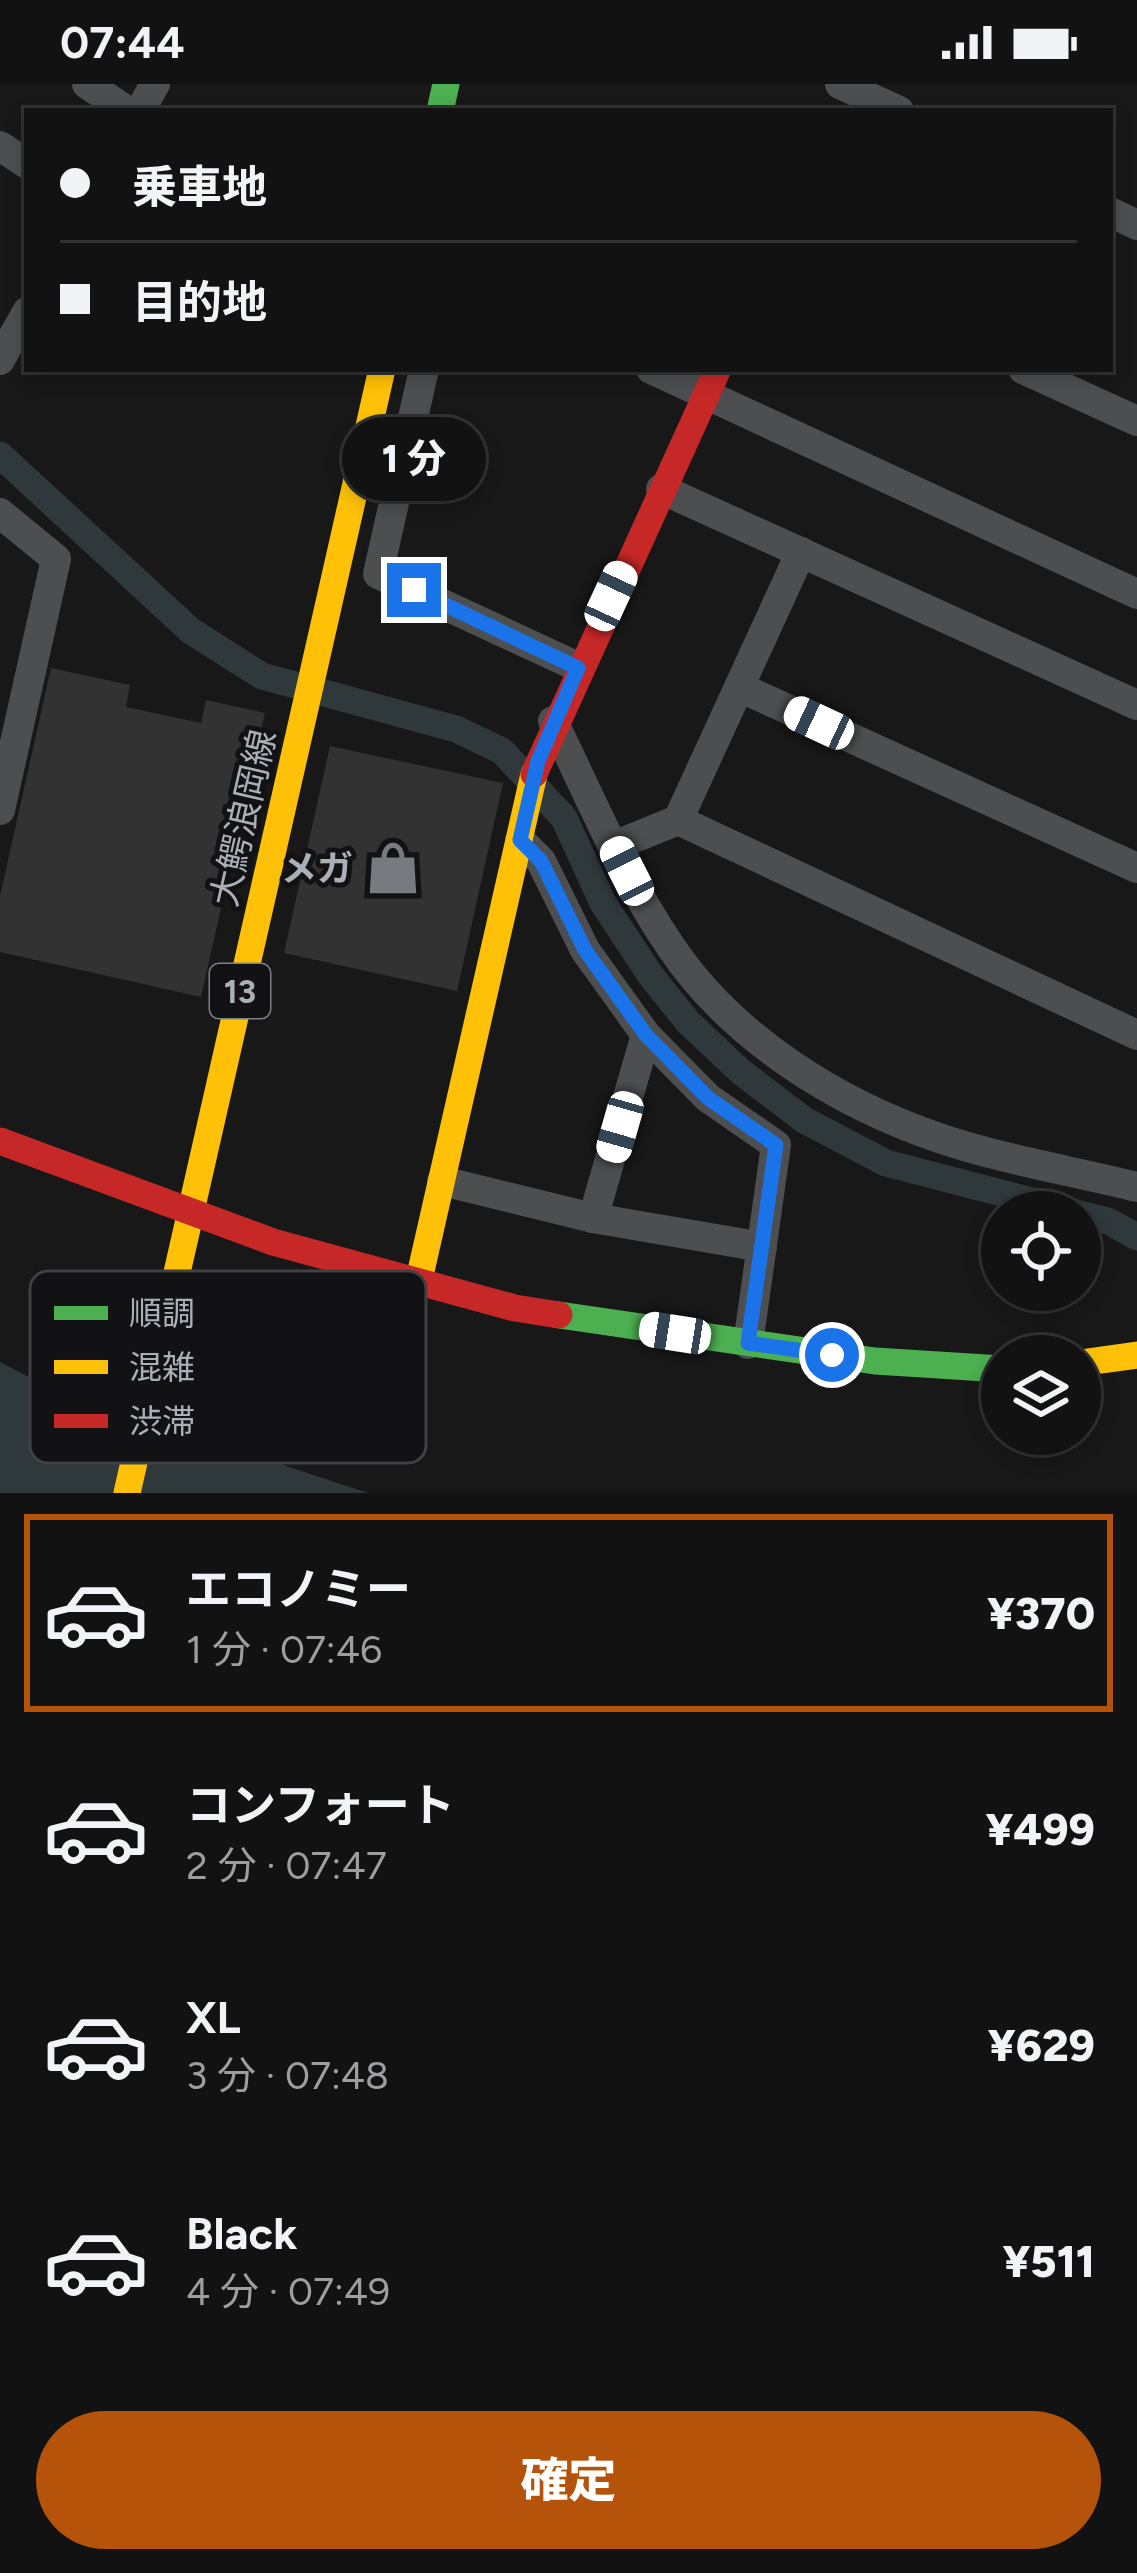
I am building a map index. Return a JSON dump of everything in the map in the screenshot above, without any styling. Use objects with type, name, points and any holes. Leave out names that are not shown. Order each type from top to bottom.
[{"type":"street","points":[[87,84],[123,108]]},
{"type":"street","points":[[840,84],[892,108]]},
{"type":"street","points":[[4,345],[24,316]]},
{"type":"street","name":"大鰐浪岡線","points":[[176,1271],[381,372]]},
{"type":"street","points":[[423,372],[378,574],[578,668]]},
{"type":"street","points":[[665,372],[712,382],[1137,594]]},
{"type":"street","points":[[1030,372],[1137,421]]},
{"type":"street","points":[[421,1271],[538,761],[712,382]]},
{"type":"street","points":[[661,489],[1137,705]]},
{"type":"street","points":[[0,513],[56,559],[9,729],[0,810]]},
{"type":"street","points":[[614,846],[678,820],[801,551]]},
{"type":"street","points":[[740,687],[1137,868]]},
{"type":"street","points":[[553,721],[614,846],[673,950],[720,1007],[774,1053],[880,1116],[945,1140],[1137,1187]]},
{"type":"street","points":[[678,820],[1137,1035]]},
{"type":"street","points":[[520,840],[541,861],[585,950],[646,1035],[708,1098],[776,1145],[748,1343]]},
{"type":"street","points":[[592,1218],[646,1035]]},
{"type":"street","points":[[0,1142],[273,1241],[374,1271]]},
{"type":"street","points":[[442,1180],[592,1218],[762,1247]]},
{"type":"street","points":[[426,1286],[514,1308],[748,1343],[874,1361],[981,1369]]},
{"type":"street","points":[[1101,1360],[1137,1355]]},
{"type":"street","name":"大鰐浪岡線","points":[[127,1493],[134,1463]]},
{"type":"shaded area","points":[[0,1362],[30,1378],[30,1463],[277,1463],[368,1493],[0,1493]]},
{"type":"building","points":[[51,668],[130,685],[126,707],[201,723],[206,700],[265,713],[201,997],[0,952],[0,896]]},
{"type":"building","name":"メガ","points":[[330,746],[503,783],[457,991],[284,953]]},
{"type":"waterway","points":[[0,455],[191,631],[262,676],[456,729],[502,751],[564,818],[603,903],[651,976],[688,1022],[740,1071],[804,1120],[886,1163],[993,1191]]},
{"type":"waterway","points":[[1101,1219],[1137,1237]]},
{"type":"traffic: fast","points":[[441,108],[446,84]]},
{"type":"traffic: fast","points":[[559,1315],[875,1361],[981,1368]]},
{"type":"traffic: slow","points":[[177,1271],[381,372]]},
{"type":"traffic: slow","points":[[421,1271],[534,774]]},
{"type":"traffic: slow","points":[[1101,1360],[1137,1355]]},
{"type":"traffic: slow","points":[[127,1493],[134,1463]]},
{"type":"traffic: jam","points":[[534,774],[717,372]]},
{"type":"traffic: jam","points":[[0,1141],[273,1242],[379,1271]]},
{"type":"traffic: jam","points":[[426,1284],[559,1315]]},
{"type":"place","name":"メガ","points":[[393,868]]},
{"type":"route","points":[[414,590],[578,668],[538,761],[520,840],[541,861],[585,950],[646,1035],[708,1098],[776,1145],[748,1343],[832,1355]]}]
